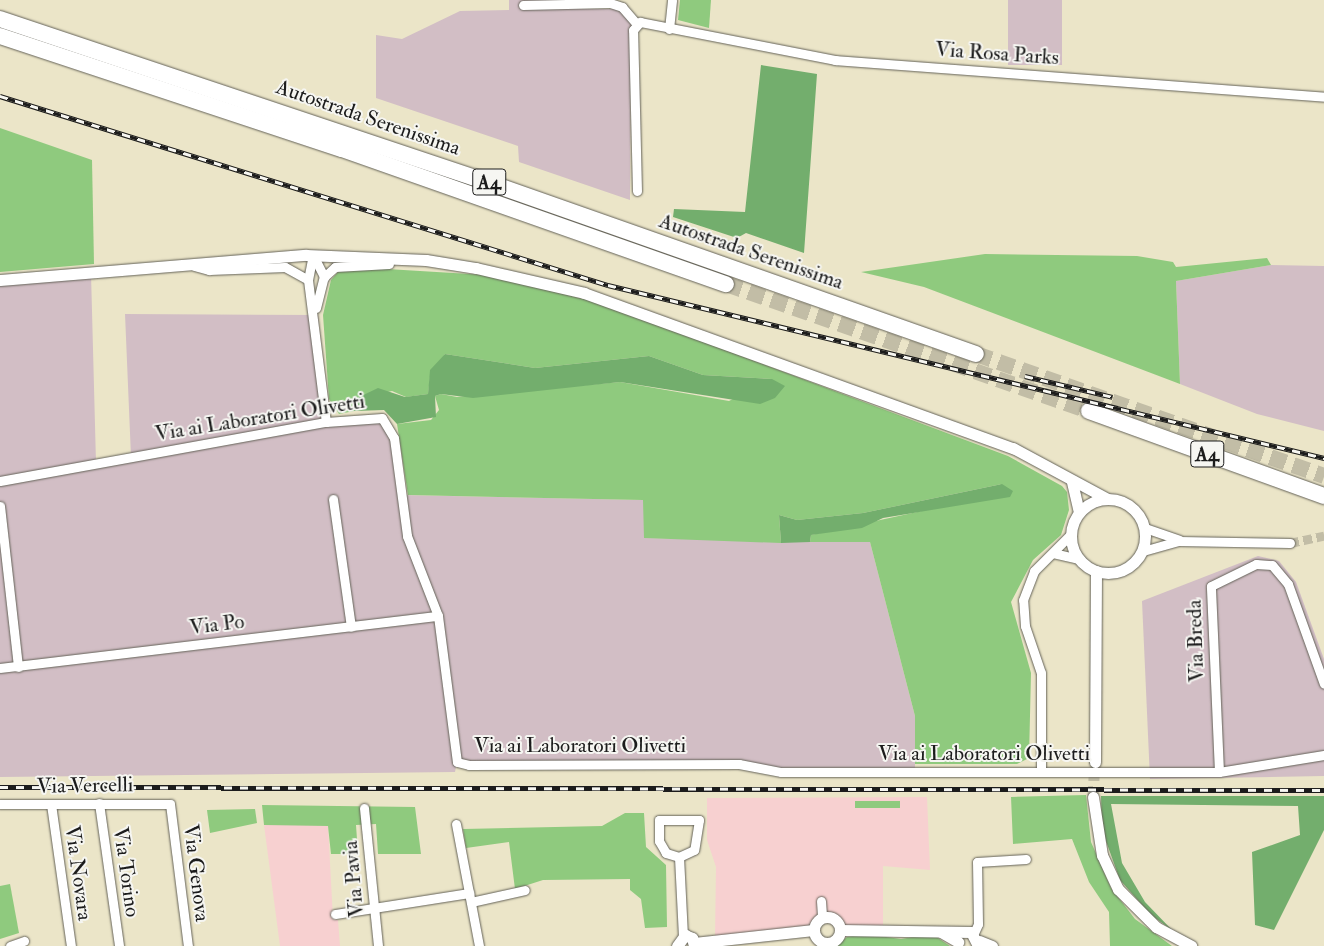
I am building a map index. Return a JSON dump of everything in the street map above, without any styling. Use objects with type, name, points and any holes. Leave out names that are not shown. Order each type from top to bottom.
[{"type":"highway","name":"Autostrada Serenissima","points":[[0,19],[473,177],[976,354]]},
{"type":"highway","name":"Autostrada Serenissima","points":[[0,36],[333,146],[726,284]]},
{"type":"highway","name":"A4","points":[[1089,411],[1324,496]]},
{"type":"street","points":[[669,29],[672,0]]},
{"type":"street","points":[[523,5],[610,3],[622,7],[637,24],[633,30],[637,191]]},
{"type":"street","name":"Via Rosa Parks","points":[[637,24],[835,60],[1324,97]]},
{"type":"street","points":[[313,255],[324,277]]},
{"type":"street","points":[[313,255],[308,280],[315,311],[326,422]]},
{"type":"street","points":[[0,280],[313,255],[426,260],[476,268],[584,294],[1013,448],[1072,482],[1135,509],[1145,528],[1142,551]]},
{"type":"street","points":[[315,311],[324,277],[334,267],[348,264],[476,268]]},
{"type":"street","points":[[192,266],[209,270],[285,267],[308,280]]},
{"type":"street","name":"Via ai Laboratori Olivetti","points":[[0,481],[372,415],[388,425],[407,536],[438,616],[457,762],[469,765],[739,764],[781,772],[1219,772],[1324,755]]},
{"type":"street","points":[[1041,772],[1041,673],[1025,626],[1023,600],[1034,571],[1071,534],[1079,512],[1072,482]]},
{"type":"street","points":[[333,498],[351,627]]},
{"type":"street","points":[[1079,512],[1106,498]]},
{"type":"street","points":[[0,506],[18,667]]},
{"type":"street","points":[[1145,528],[1179,541]]},
{"type":"street","points":[[1071,534],[1080,559]]},
{"type":"street","points":[[1053,553],[1080,559],[1096,571],[1112,573],[1125,569],[1142,551],[1179,541],[1290,543]]},
{"type":"street","name":"Via Breda","points":[[1219,772],[1211,586],[1256,564],[1272,565],[1288,584],[1324,684]]},
{"type":"street","points":[[1095,762],[1098,591],[1096,571]]},
{"type":"street","points":[[1098,591],[1112,573]]},
{"type":"street","name":"Via Po","points":[[0,668],[438,616]]},
{"type":"street","points":[[1093,797],[1102,855],[1118,889],[1156,928],[1191,946]]},
{"type":"street","name":"Via Vercelli","points":[[0,804],[170,804]]},
{"type":"street","name":"Via Novara","points":[[51,804],[71,946]]},
{"type":"street","name":"Via Torino","points":[[99,804],[119,946]]},
{"type":"street","name":"Via Genova","points":[[170,804],[188,946]]},
{"type":"street","name":"Via Pavia","points":[[364,808],[378,946]]},
{"type":"street","points":[[658,820],[699,820],[694,850],[679,857],[662,848],[658,820]]},
{"type":"street","points":[[456,824],[479,946]]},
{"type":"street","points":[[679,857],[680,941],[694,944],[723,942],[813,930],[822,917],[821,901]]},
{"type":"street","points":[[968,940],[978,924],[977,862],[1026,859]]},
{"type":"street","points":[[336,914],[525,890]]},
{"type":"street","points":[[813,930],[826,944],[837,938],[840,930],[834,918],[822,917]]},
{"type":"street","points":[[840,930],[940,931],[992,946]]},
{"type":"street","points":[[10,946],[24,941]]},
{"type":"shaded area","points":[[509,0],[570,0],[571,9],[618,9],[631,24],[630,200],[519,162],[518,146],[376,98],[376,35],[402,39],[460,11],[509,10]]},
{"type":"shaded area","points":[[1008,0],[1062,0],[1062,65],[1008,65]]},
{"type":"shaded area","points":[[1271,265],[1324,266],[1324,431],[1257,414],[1180,384],[1176,281]]},
{"type":"shaded area","points":[[91,273],[96,463],[131,457],[125,314],[318,315],[326,422],[366,415],[388,425],[401,495],[644,500],[644,538],[870,542],[915,716],[915,771],[781,772],[739,764],[457,762],[455,772],[0,777],[0,280]]},
{"type":"shaded area","points":[[1258,556],[1279,561],[1296,582],[1324,659],[1324,776],[1150,779],[1142,601]]},
{"type":"shaded area","points":[[927,797],[930,870],[883,866],[883,927],[843,926],[826,913],[817,915],[810,928],[715,937],[716,867],[707,840],[707,798]]},
{"type":"shaded area","points":[[264,825],[328,825],[333,919],[338,920],[340,946],[280,946]]},
{"type":"green space","points":[[680,0],[711,0],[709,28],[678,20]]},
{"type":"green space","points":[[761,65],[817,74],[804,253],[746,233],[737,238],[673,217],[674,209],[745,212]]},
{"type":"green space","points":[[0,128],[92,160],[94,264],[0,272]]},
{"type":"green space","points":[[985,254],[1137,256],[1173,262],[1176,267],[1267,258],[1271,265],[1176,281],[1180,384],[924,287],[861,272]]},
{"type":"green space","points":[[354,267],[486,275],[600,303],[1008,456],[1062,486],[1067,492],[1069,510],[1061,535],[1033,560],[1011,602],[1031,673],[1029,758],[1017,764],[915,764],[915,716],[870,542],[810,542],[811,535],[954,504],[1002,484],[863,513],[797,520],[779,515],[781,543],[644,538],[643,500],[408,495],[397,424],[431,420],[439,410],[435,396],[441,394],[457,397],[620,382],[729,401],[772,379],[703,375],[649,356],[535,368],[445,354],[430,377],[428,394],[406,397],[392,391],[353,400],[354,411],[339,414],[329,399],[323,315],[331,280],[340,270]]},
{"type":"green space","points":[[445,354],[535,368],[649,356],[703,375],[772,379],[785,386],[775,398],[760,404],[620,382],[473,398],[441,394],[435,396],[436,417],[397,424],[384,410],[354,411],[353,400],[378,388],[405,397],[428,394],[430,370]]},
{"type":"green space","points":[[1002,484],[1013,491],[1010,497],[883,518],[862,528],[811,535],[810,542],[781,543],[779,515],[797,520],[863,513]]},
{"type":"green space","points":[[1086,795],[1091,842],[1111,888],[1135,919],[1172,946],[1110,946],[1109,912],[1089,882],[1072,839],[1013,844],[1011,797]]},
{"type":"green space","points":[[1101,796],[1324,796],[1324,830],[1274,930],[1255,925],[1252,852],[1300,835],[1298,806],[1111,804],[1122,863],[1145,902],[1172,930],[1151,915],[1120,880],[1102,830]]},
{"type":"green space","points":[[855,801],[900,801],[900,808],[855,808]]},
{"type":"green space","points":[[262,805],[415,807],[421,854],[378,854],[376,824],[356,825],[358,854],[331,854],[328,826],[264,825]]},
{"type":"green space","points":[[255,809],[257,823],[210,833],[207,810]]},
{"type":"green space","points":[[625,813],[644,813],[646,847],[666,865],[667,927],[645,928],[641,899],[630,890],[630,879],[543,880],[515,889],[509,842],[466,848],[463,829],[602,826]]},
{"type":"green space","points":[[10,884],[19,933],[0,939],[0,886]]},
{"type":"green space","points":[[864,934],[901,939],[932,934],[950,946],[836,946],[847,937]]},
{"type":"tunnel","points":[[726,284],[1089,411]]},
{"type":"tunnel","points":[[976,354],[1324,476]]},
{"type":"tunnel","points":[[1290,543],[1324,536]]},
{"type":"tunnel","points":[[1093,797],[1095,762]]},
{"type":"railway","points":[[0,96],[608,285],[1324,458]]},
{"type":"railway","points":[[1025,376],[1113,397]]},
{"type":"railway","points":[[0,787],[1324,790]]}]
